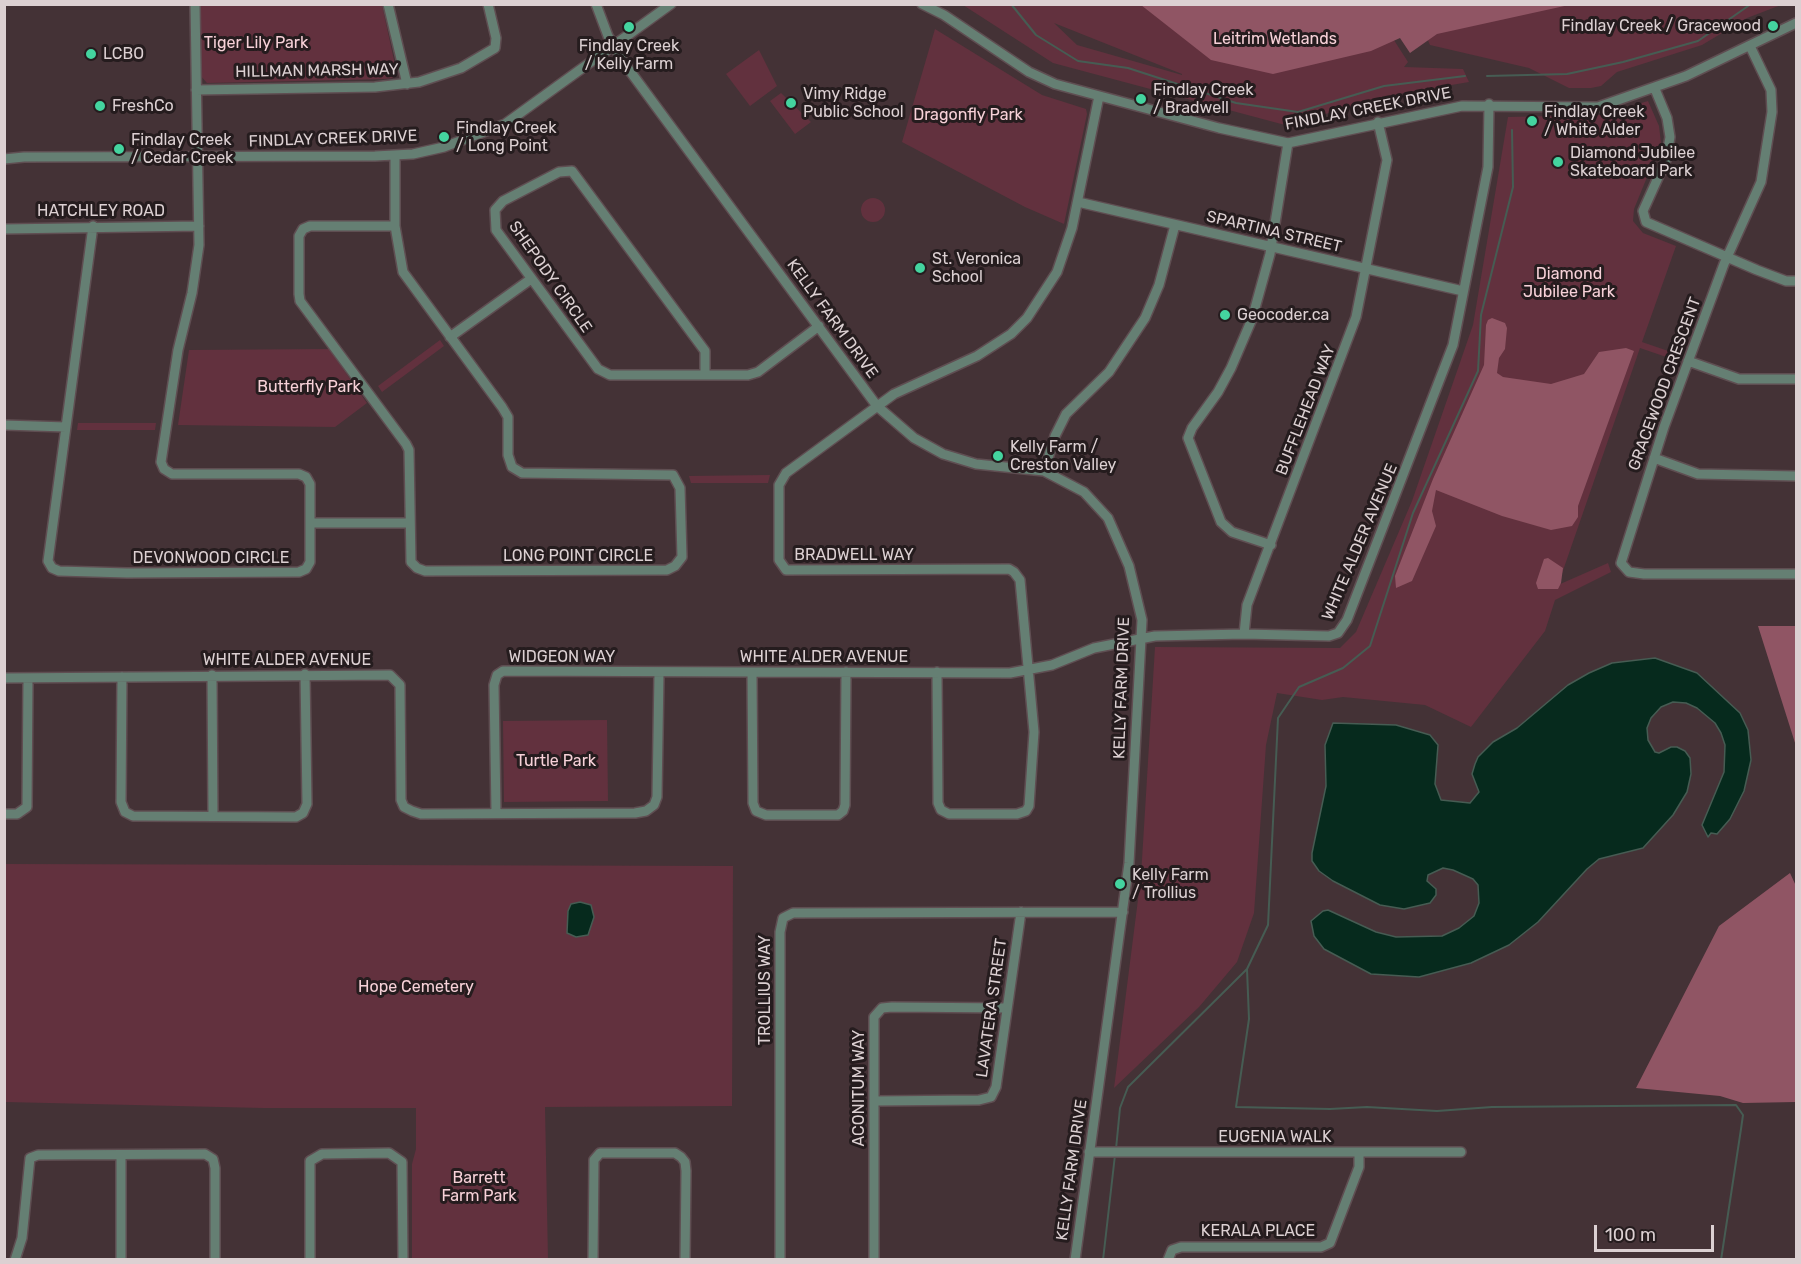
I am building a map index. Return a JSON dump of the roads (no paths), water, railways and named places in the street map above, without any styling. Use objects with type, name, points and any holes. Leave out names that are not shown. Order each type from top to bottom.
[{"type":"street","name":"DEVONWOOD CIRCLE","points":[[93,226],[48,561],[52,568],[59,571],[299,572],[306,569],[310,562],[310,484],[306,477],[299,474],[172,474],[164,469],[161,462],[178,350],[197,267],[195,4]]},
{"type":"street","points":[[388,4],[407,84]]},
{"type":"street","name":"HILLMAN MARSH WAY","points":[[196,90],[407,84],[461,68],[495,48],[496,38],[488,4]]},
{"type":"street","name":"KELLY FARM DRIVE","points":[[596,4],[613,47],[877,406],[914,438],[943,454],[976,464],[1044,471],[1084,492],[1108,518],[1129,566],[1137,591],[1142,620],[1130,863],[1075,1260]]},
{"type":"street","name":"FINDLAY CREEK DRIVE","points":[[4,159],[395,155],[444,147],[505,124],[671,4]]},
{"type":"street","name":"FINDLAY CREEK DRIVE","points":[[922,4],[944,15],[1029,72],[1055,84],[1219,128],[1288,142],[1462,106],[1489,104],[1598,107],[1655,89],[1797,23]]},
{"type":"street","name":"GRACEWOOD CRESCENT","points":[[1750,46],[1771,90],[1772,112],[1761,182],[1726,257],[1621,557],[1623,568],[1644,574],[1797,574]]},
{"type":"street","points":[[1655,89],[1667,118],[1670,137],[1666,160],[1646,202],[1643,217],[1651,225],[1726,257],[1786,281],[1797,281]]},
{"type":"street","name":"BRADWELL WAY","points":[[1028,670],[1020,580],[1014,572],[1009,569],[791,572],[782,566],[779,560],[781,479],[877,406],[917,382],[977,356],[1011,334],[1040,301],[1057,272],[1072,228],[1099,96]]},
{"type":"street","name":"WHITE ALDER AVENUE","points":[[4,678],[382,674],[396,679],[400,685],[400,790],[404,807],[421,814],[635,813],[646,811],[654,805],[658,785],[659,673],[1010,673],[1052,665],[1094,648],[1141,638],[1244,634],[1329,636],[1343,629],[1453,345],[1488,167],[1489,104]]},
{"type":"street","name":"BUFFLEHEAD WAY","points":[[1244,634],[1247,605],[1351,334],[1367,268],[1387,160],[1378,122]]},
{"type":"street","points":[[1271,545],[1232,532],[1221,522],[1188,438],[1192,428],[1218,392],[1243,343],[1261,291],[1271,248],[1288,142]]},
{"type":"street","name":"FINDLAY CREEK DRIVE","points":[[4,153],[24,157]]},
{"type":"street","name":"LONG POINT CIRCLE","points":[[395,155],[395,226],[403,272],[507,417],[508,455],[512,467],[522,473],[673,475],[680,488],[682,557],[675,566],[667,570],[425,571],[417,568],[411,562],[409,450],[300,301],[299,294],[299,236],[303,228],[310,226],[395,226]]},
{"type":"street","name":"SHEPODY CIRCLE","points":[[705,375],[705,351],[572,171],[559,172],[503,201],[495,210],[496,230],[598,369],[610,375],[705,375],[748,375],[758,372],[819,326]]},
{"type":"street","name":"SPARTINA STREET","points":[[1078,202],[1463,291]]},
{"type":"street","points":[[1044,471],[1055,436],[1066,414],[1109,372],[1145,318],[1159,285],[1174,225]]},
{"type":"street","name":"HATCHLEY ROAD","points":[[4,229],[198,226]]},
{"type":"street","points":[[450,337],[531,279]]},
{"type":"street","points":[[1688,361],[1739,379],[1797,379]]},
{"type":"street","points":[[4,424],[66,427]]},
{"type":"street","points":[[1654,458],[1698,474],[1797,476]]},
{"type":"street","points":[[310,523],[409,523]]},
{"type":"street","name":"WIDGEON WAY","points":[[496,813],[494,685],[497,675],[509,670],[659,673]]},
{"type":"street","points":[[937,672],[938,803],[941,810],[949,814],[1017,814],[1026,811],[1029,806],[1034,732],[1028,670]]},
{"type":"street","points":[[752,672],[753,803],[756,811],[766,815],[838,815],[843,811],[845,805],[846,672]]},
{"type":"street","points":[[122,677],[121,802],[125,812],[133,816],[296,817],[303,813],[307,804],[305,674]]},
{"type":"street","points":[[213,675],[213,816]]},
{"type":"street","points":[[4,814],[17,814],[27,807],[28,678]]},
{"type":"street","name":"LAVATERA STREET","points":[[874,1101],[979,1100],[991,1097],[996,1087],[1021,912]]},
{"type":"street","name":"TROLLIUS WAY","points":[[780,1260],[780,932],[783,918],[793,913],[1123,912]]},
{"type":"street","name":"ACONITUM WAY","points":[[874,1260],[874,1017],[882,1008],[1007,1008]]},
{"type":"street","name":"EUGENIA WALK","points":[[1089,1152],[1461,1152]]},
{"type":"street","name":"KERALA PLACE","points":[[1168,1260],[1172,1250],[1181,1246],[1321,1246],[1330,1243],[1359,1167],[1359,1152]]},
{"type":"street","points":[[310,1260],[310,1161],[322,1154],[388,1153],[402,1162],[403,1260]]},
{"type":"street","points":[[593,1260],[595,1158],[600,1153],[675,1153],[685,1162],[685,1260]]},
{"type":"street","points":[[15,1260],[22,1238],[30,1158],[38,1155],[205,1155],[213,1159],[215,1260]]},
{"type":"street","points":[[121,1155],[121,1260]]},
{"type":"waterway","points":[[1011,4],[1036,35],[1078,61],[1128,68],[1236,103],[1298,112],[1384,86],[1465,76]]},
{"type":"waterway","points":[[1487,76],[1567,74],[1623,62],[1698,41],[1751,4]]},
{"type":"waterway","points":[[1116,1149],[1120,1108],[1128,1087],[1247,969],[1268,925],[1278,718],[1299,687],[1343,668],[1370,646],[1413,513],[1478,371],[1481,315],[1513,187],[1512,130]]},
{"type":"waterway","points":[[1247,969],[1249,1019],[1236,1107],[1330,1109],[1367,1107],[1437,1111],[1492,1107],[1736,1105],[1743,1115],[1721,1260]]},
{"type":"waterway","points":[[1103,1260],[1115,1155]]},
{"type":"place","name":"Findlay Creek / Gracewood","points":[[1773,26]]},
{"type":"place","name":"Findlay Creek / Kelly Farm","points":[[629,27]]},
{"type":"place","name":"LCBO","points":[[91,54]]},
{"type":"place","name":"Findlay Creek / Bradwell","points":[[1141,99]]},
{"type":"place","name":"Vimy Ridge Public School","points":[[791,103]]},
{"type":"place","name":"FreshCo","points":[[100,106]]},
{"type":"place","name":"Findlay Creek / White Alder","points":[[1532,121]]},
{"type":"place","name":"Findlay Creek / Long Point","points":[[444,137]]},
{"type":"place","name":"Findlay Creek / Cedar Creek","points":[[119,149]]},
{"type":"place","name":"Diamond Jubilee Skateboard Park","points":[[1558,162]]},
{"type":"place","name":"St. Veronica School","points":[[920,268]]},
{"type":"place","name":"Geocoder.ca","points":[[1225,315]]},
{"type":"place","name":"Kelly Farm / Creston Valley","points":[[998,456]]},
{"type":"place","name":"Kelly Farm / Trollius","points":[[1120,884]]},
{"type":"park label","name":"Leitrim Wetlands","points":[[1275,39]]},
{"type":"park label","name":"Tiger Lily Park","points":[[256,43]]},
{"type":"park label","name":"Dragonfly Park","points":[[968,115]]},
{"type":"park label","name":"Diamond Jubilee Park","points":[[1569,283]]},
{"type":"park label","name":"Butterfly Park","points":[[309,387]]},
{"type":"park label","name":"Turtle Park","points":[[556,761]]},
{"type":"park label","name":"Hope Cemetery","points":[[416,987]]},
{"type":"park label","name":"Barrett Farm Park","points":[[479,1187]]}]
